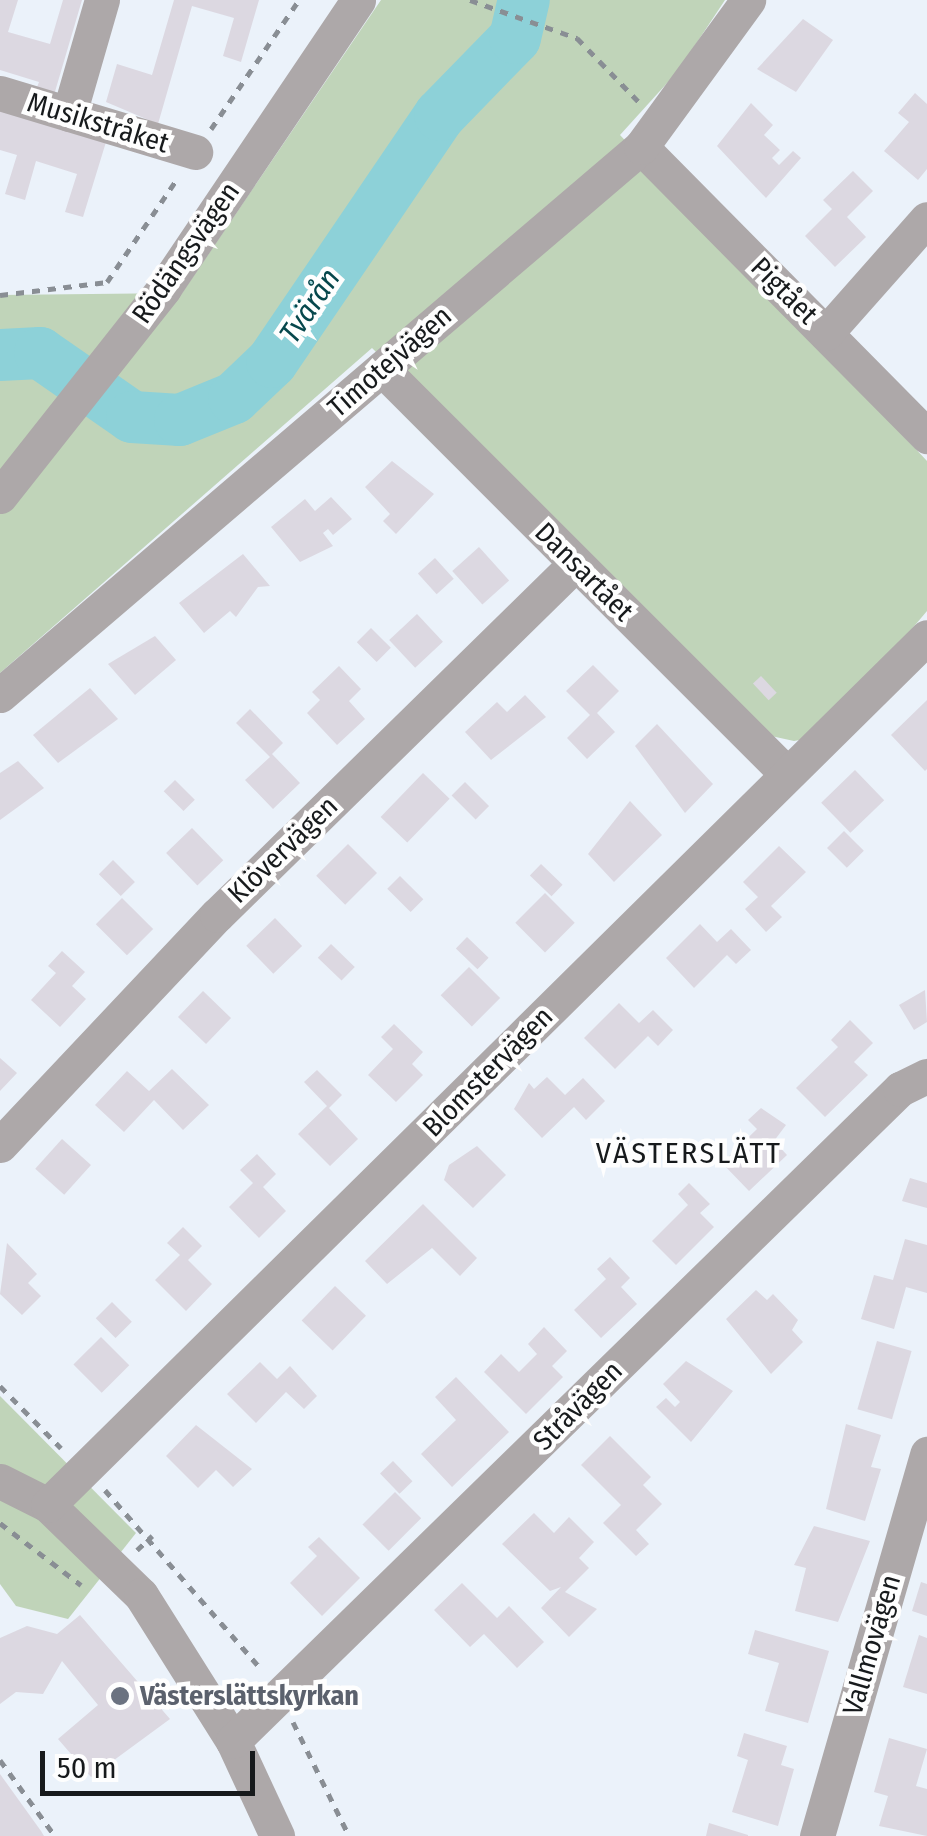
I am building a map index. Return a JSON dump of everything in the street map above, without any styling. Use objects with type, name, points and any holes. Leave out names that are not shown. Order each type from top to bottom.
[{"type":"street","points":[[69,114],[102,0]]},
{"type":"street","name":"Rödängsvägen","points":[[0,496],[104,366],[358,0]]},
{"type":"street","name":"Timotejvägen","points":[[0,695],[649,136],[748,0]]},
{"type":"street","name":"Musikstråket","points":[[0,93],[195,152]]},
{"type":"street","name":"Pigtået","points":[[649,136],[826,333],[927,436]]},
{"type":"street","points":[[826,333],[927,219]]},
{"type":"street","name":"Dansartået","points":[[382,369],[787,774]]},
{"type":"street","name":"Klövervägen","points":[[0,1145],[218,915],[575,564]]},
{"type":"street","name":"Blomstervägen","points":[[48,1505],[86,1472],[927,636]]},
{"type":"street","name":"Stråvägen","points":[[233,1742],[282,1699],[900,1088],[927,1076]]},
{"type":"street","name":"Vallmovägen","points":[[817,1836],[927,1454]]},
{"type":"street","points":[[0,1481],[48,1505],[141,1595],[233,1742],[276,1836]]},
{"type":"path","points":[[470,0],[546,23],[603,58],[649,136]]},
{"type":"path","points":[[0,1386],[204,1596],[282,1699],[349,1836]]},
{"type":"path","points":[[0,1760],[55,1836]]},
{"type":"green space","points":[[381,0],[725,0],[678,71],[620,135],[927,461],[927,611],[821,736],[794,741],[758,733],[372,348],[0,673],[0,295],[182,293]]},
{"type":"green space","points":[[0,1396],[136,1533],[68,1619],[16,1606],[0,1584]]},
{"type":"building","points":[[0,0],[18,0],[8,32],[50,44],[63,0],[82,0],[54,95],[36,90],[39,82],[0,70]]},
{"type":"building","points":[[174,0],[259,0],[241,62],[223,56],[234,18],[192,6],[158,124],[106,102],[117,64],[152,75]]},
{"type":"building","points":[[803,19],[833,40],[796,92],[757,69]]},
{"type":"building","points":[[915,93],[927,104],[927,169],[918,180],[884,151],[909,122],[898,113]]},
{"type":"building","points":[[751,103],[773,125],[764,135],[780,150],[772,158],[779,165],[793,151],[801,158],[766,198],[717,146]]},
{"type":"building","points":[[0,110],[106,142],[83,217],[65,212],[77,174],[36,161],[25,200],[5,194],[17,155],[0,150]]},
{"type":"building","points":[[853,171],[873,191],[847,217],[866,237],[835,267],[805,236],[832,209],[823,200]]},
{"type":"building","points":[[392,461],[434,494],[396,534],[383,521],[390,514],[365,487]]},
{"type":"building","points":[[331,497],[352,519],[333,535],[328,529],[323,533],[333,546],[300,562],[271,527],[305,499],[315,511]]},
{"type":"building","points":[[479,547],[509,580],[482,605],[452,571]]},
{"type":"building","points":[[243,554],[270,586],[258,587],[236,617],[230,611],[204,633],[179,603]]},
{"type":"building","points":[[435,558],[454,579],[437,594],[418,573]]},
{"type":"building","points":[[417,614],[443,642],[415,668],[389,640]]},
{"type":"building","points":[[371,628],[391,648],[377,662],[357,642]]},
{"type":"building","points":[[155,636],[176,660],[135,695],[108,664]]},
{"type":"building","points":[[593,665],[619,691],[597,713],[615,732],[587,759],[567,738],[590,715],[566,691]]},
{"type":"building","points":[[339,666],[361,689],[349,701],[365,719],[337,745],[307,713],[320,700],[312,692]]},
{"type":"building","points":[[761,676],[777,693],[769,700],[753,684]]},
{"type":"building","points":[[90,688],[118,719],[58,763],[33,735]]},
{"type":"building","points":[[525,695],[546,717],[491,760],[465,732],[497,702],[507,712]]},
{"type":"building","points":[[927,700],[927,769],[925,771],[891,735]]},
{"type":"building","points":[[250,709],[283,743],[272,754],[300,783],[273,809],[245,780],[270,757],[236,723]]},
{"type":"building","points":[[657,724],[713,784],[685,813],[635,746]]},
{"type":"building","points":[[18,761],[44,788],[0,820],[0,773]]},
{"type":"building","points":[[855,770],[884,800],[850,833],[821,803]]},
{"type":"building","points":[[423,773],[450,799],[407,843],[381,817]]},
{"type":"building","points":[[175,780],[195,800],[183,811],[164,791]]},
{"type":"building","points":[[465,782],[489,806],[476,819],[452,795]]},
{"type":"building","points":[[630,801],[662,835],[614,882],[588,854]]},
{"type":"building","points":[[192,828],[223,860],[197,885],[166,853]]},
{"type":"building","points":[[844,831],[864,851],[847,868],[827,848]]},
{"type":"building","points":[[348,844],[377,873],[345,905],[316,876]]},
{"type":"building","points":[[779,846],[806,872],[771,906],[782,917],[766,932],[745,909],[758,897],[743,882]]},
{"type":"building","points":[[113,860],[135,882],[121,896],[99,874]]},
{"type":"building","points":[[541,864],[563,885],[551,896],[530,876]]},
{"type":"building","points":[[400,876],[423,899],[411,912],[387,889]]},
{"type":"building","points":[[545,893],[575,923],[545,952],[515,923]]},
{"type":"building","points":[[122,898],[153,929],[127,955],[96,924]]},
{"type":"building","points":[[275,918],[302,946],[273,974],[246,946]]},
{"type":"building","points":[[700,924],[717,942],[731,929],[751,950],[736,964],[727,955],[694,988],[666,958]]},
{"type":"building","points":[[467,937],[489,958],[477,969],[456,949]]},
{"type":"building","points":[[331,944],[355,967],[342,981],[318,958]]},
{"type":"building","points":[[62,951],[85,972],[72,986],[86,999],[60,1027],[31,1000],[56,973],[48,966]]},
{"type":"building","points":[[469,967],[500,998],[472,1026],[441,995]]},
{"type":"building","points":[[925,990],[927,1022],[914,1030],[899,1005]]},
{"type":"building","points":[[203,991],[231,1018],[206,1044],[178,1017]]},
{"type":"building","points":[[619,1003],[639,1023],[653,1010],[673,1030],[658,1046],[648,1036],[615,1069],[584,1038]]},
{"type":"building","points":[[850,1020],[873,1043],[854,1062],[868,1075],[825,1117],[796,1088],[838,1047],[831,1040]]},
{"type":"building","points":[[394,1024],[423,1052],[412,1064],[423,1075],[396,1102],[368,1075],[393,1049],[381,1037]]},
{"type":"building","points":[[0,1058],[17,1073],[0,1091]]},
{"type":"building","points":[[172,1069],[209,1105],[183,1130],[154,1100],[124,1132],[95,1105],[127,1071],[149,1091]]},
{"type":"building","points":[[317,1070],[342,1095],[329,1108],[358,1139],[330,1166],[298,1134],[327,1106],[304,1082]]},
{"type":"building","points":[[547,1077],[565,1095],[583,1078],[605,1101],[586,1120],[574,1107],[542,1138],[514,1109],[529,1083],[534,1089]]},
{"type":"building","points":[[761,1108],[786,1125],[774,1141],[787,1155],[749,1191],[722,1163],[757,1129],[748,1120]]},
{"type":"building","points":[[62,1139],[91,1165],[64,1195],[35,1169]]},
{"type":"building","points":[[477,1146],[506,1175],[473,1208],[444,1180],[449,1165]]},
{"type":"building","points":[[257,1154],[276,1174],[263,1187],[286,1211],[259,1238],[229,1207],[253,1183],[240,1170]]},
{"type":"building","points":[[910,1178],[927,1183],[927,1208],[902,1201]]},
{"type":"building","points":[[689,1183],[710,1204],[700,1213],[714,1227],[676,1265],[652,1241],[688,1205],[678,1194]]},
{"type":"building","points":[[423,1204],[477,1258],[460,1276],[432,1248],[387,1284],[365,1261]]},
{"type":"building","points":[[183,1227],[202,1246],[188,1260],[212,1284],[186,1311],[155,1280],[180,1255],[167,1243]]},
{"type":"building","points":[[905,1239],[927,1245],[927,1293],[906,1287],[894,1329],[861,1319],[874,1275],[893,1280]]},
{"type":"building","points":[[7,1243],[37,1274],[28,1283],[41,1296],[22,1315],[0,1294]]},
{"type":"building","points":[[610,1257],[630,1278],[621,1287],[637,1304],[601,1338],[574,1310],[606,1279],[597,1269]]},
{"type":"building","points":[[335,1286],[366,1316],[333,1350],[302,1321]]},
{"type":"building","points":[[756,1290],[767,1300],[773,1294],[798,1320],[792,1330],[803,1342],[771,1374],[726,1319]]},
{"type":"building","points":[[112,1302],[132,1322],[116,1338],[96,1318]]},
{"type":"building","points":[[544,1327],[567,1351],[552,1366],[563,1377],[526,1414],[484,1372],[501,1354],[519,1372],[537,1354],[528,1344]]},
{"type":"building","points":[[101,1337],[129,1365],[102,1393],[73,1365]]},
{"type":"building","points":[[877,1341],[912,1351],[892,1419],[857,1409]]},
{"type":"building","points":[[686,1361],[733,1391],[691,1442],[656,1407],[666,1398],[675,1407],[680,1402],[663,1384]]},
{"type":"building","points":[[260,1362],[277,1379],[290,1366],[317,1396],[304,1409],[286,1392],[256,1423],[227,1394]]},
{"type":"building","points":[[456,1377],[509,1432],[452,1487],[421,1454],[456,1420],[435,1397]]},
{"type":"building","points":[[846,1424],[881,1435],[871,1467],[881,1469],[865,1521],[826,1509]]},
{"type":"building","points":[[196,1425],[252,1469],[233,1487],[216,1470],[198,1488],[166,1456]]},
{"type":"building","points":[[610,1436],[651,1477],[643,1485],[662,1504],[636,1530],[649,1544],[636,1556],[603,1523],[621,1505],[581,1465]]},
{"type":"building","points":[[393,1461],[412,1481],[400,1494],[380,1474]]},
{"type":"building","points":[[395,1492],[421,1518],[389,1551],[362,1525]]},
{"type":"building","points":[[534,1513],[554,1533],[569,1517],[594,1542],[579,1558],[589,1568],[565,1592],[597,1609],[569,1637],[541,1608],[561,1587],[550,1591],[502,1544]]},
{"type":"building","points":[[814,1526],[870,1541],[838,1622],[795,1611],[806,1568],[794,1565]]},
{"type":"building","points":[[319,1537],[360,1578],[322,1616],[290,1583],[317,1556],[308,1547]]},
{"type":"building","points":[[921,1582],[927,1584],[927,1616],[912,1611]]},
{"type":"building","points":[[462,1583],[497,1618],[509,1606],[544,1642],[517,1668],[484,1634],[470,1647],[434,1610]]},
{"type":"building","name":"Västerslättskyrkan","points":[[80,1615],[170,1719],[91,1777],[58,1739],[98,1705],[62,1661],[43,1694],[16,1692],[0,1704],[0,1638],[27,1626],[57,1634]]},
{"type":"building","points":[[755,1630],[829,1651],[808,1723],[765,1711],[779,1663],[748,1654]]},
{"type":"building","points":[[919,1635],[927,1638],[927,1694],[903,1687]]},
{"type":"building","points":[[744,1733],[787,1746],[781,1765],[794,1769],[778,1826],[732,1812],[748,1760],[737,1756]]},
{"type":"building","points":[[889,1738],[927,1749],[916,1786],[927,1789],[927,1836],[879,1826],[888,1796],[874,1792]]},
{"type":"building","points":[[0,1774],[41,1831],[44,1836],[0,1836]]},
{"type":"building","points":[[709,1823],[748,1835],[748,1836],[706,1836]]},
{"type":"waterway","name":"Tvärån","points":[[0,355],[40,353],[132,417],[180,420],[234,398],[272,362],[440,115],[515,38],[524,0]]},
{"type":"place","name":"Västerslättskyrkan","points":[[120,1696]]},
{"type":"district","name":"VÄSTERSLÄTT","points":[[689,1153]]}]
